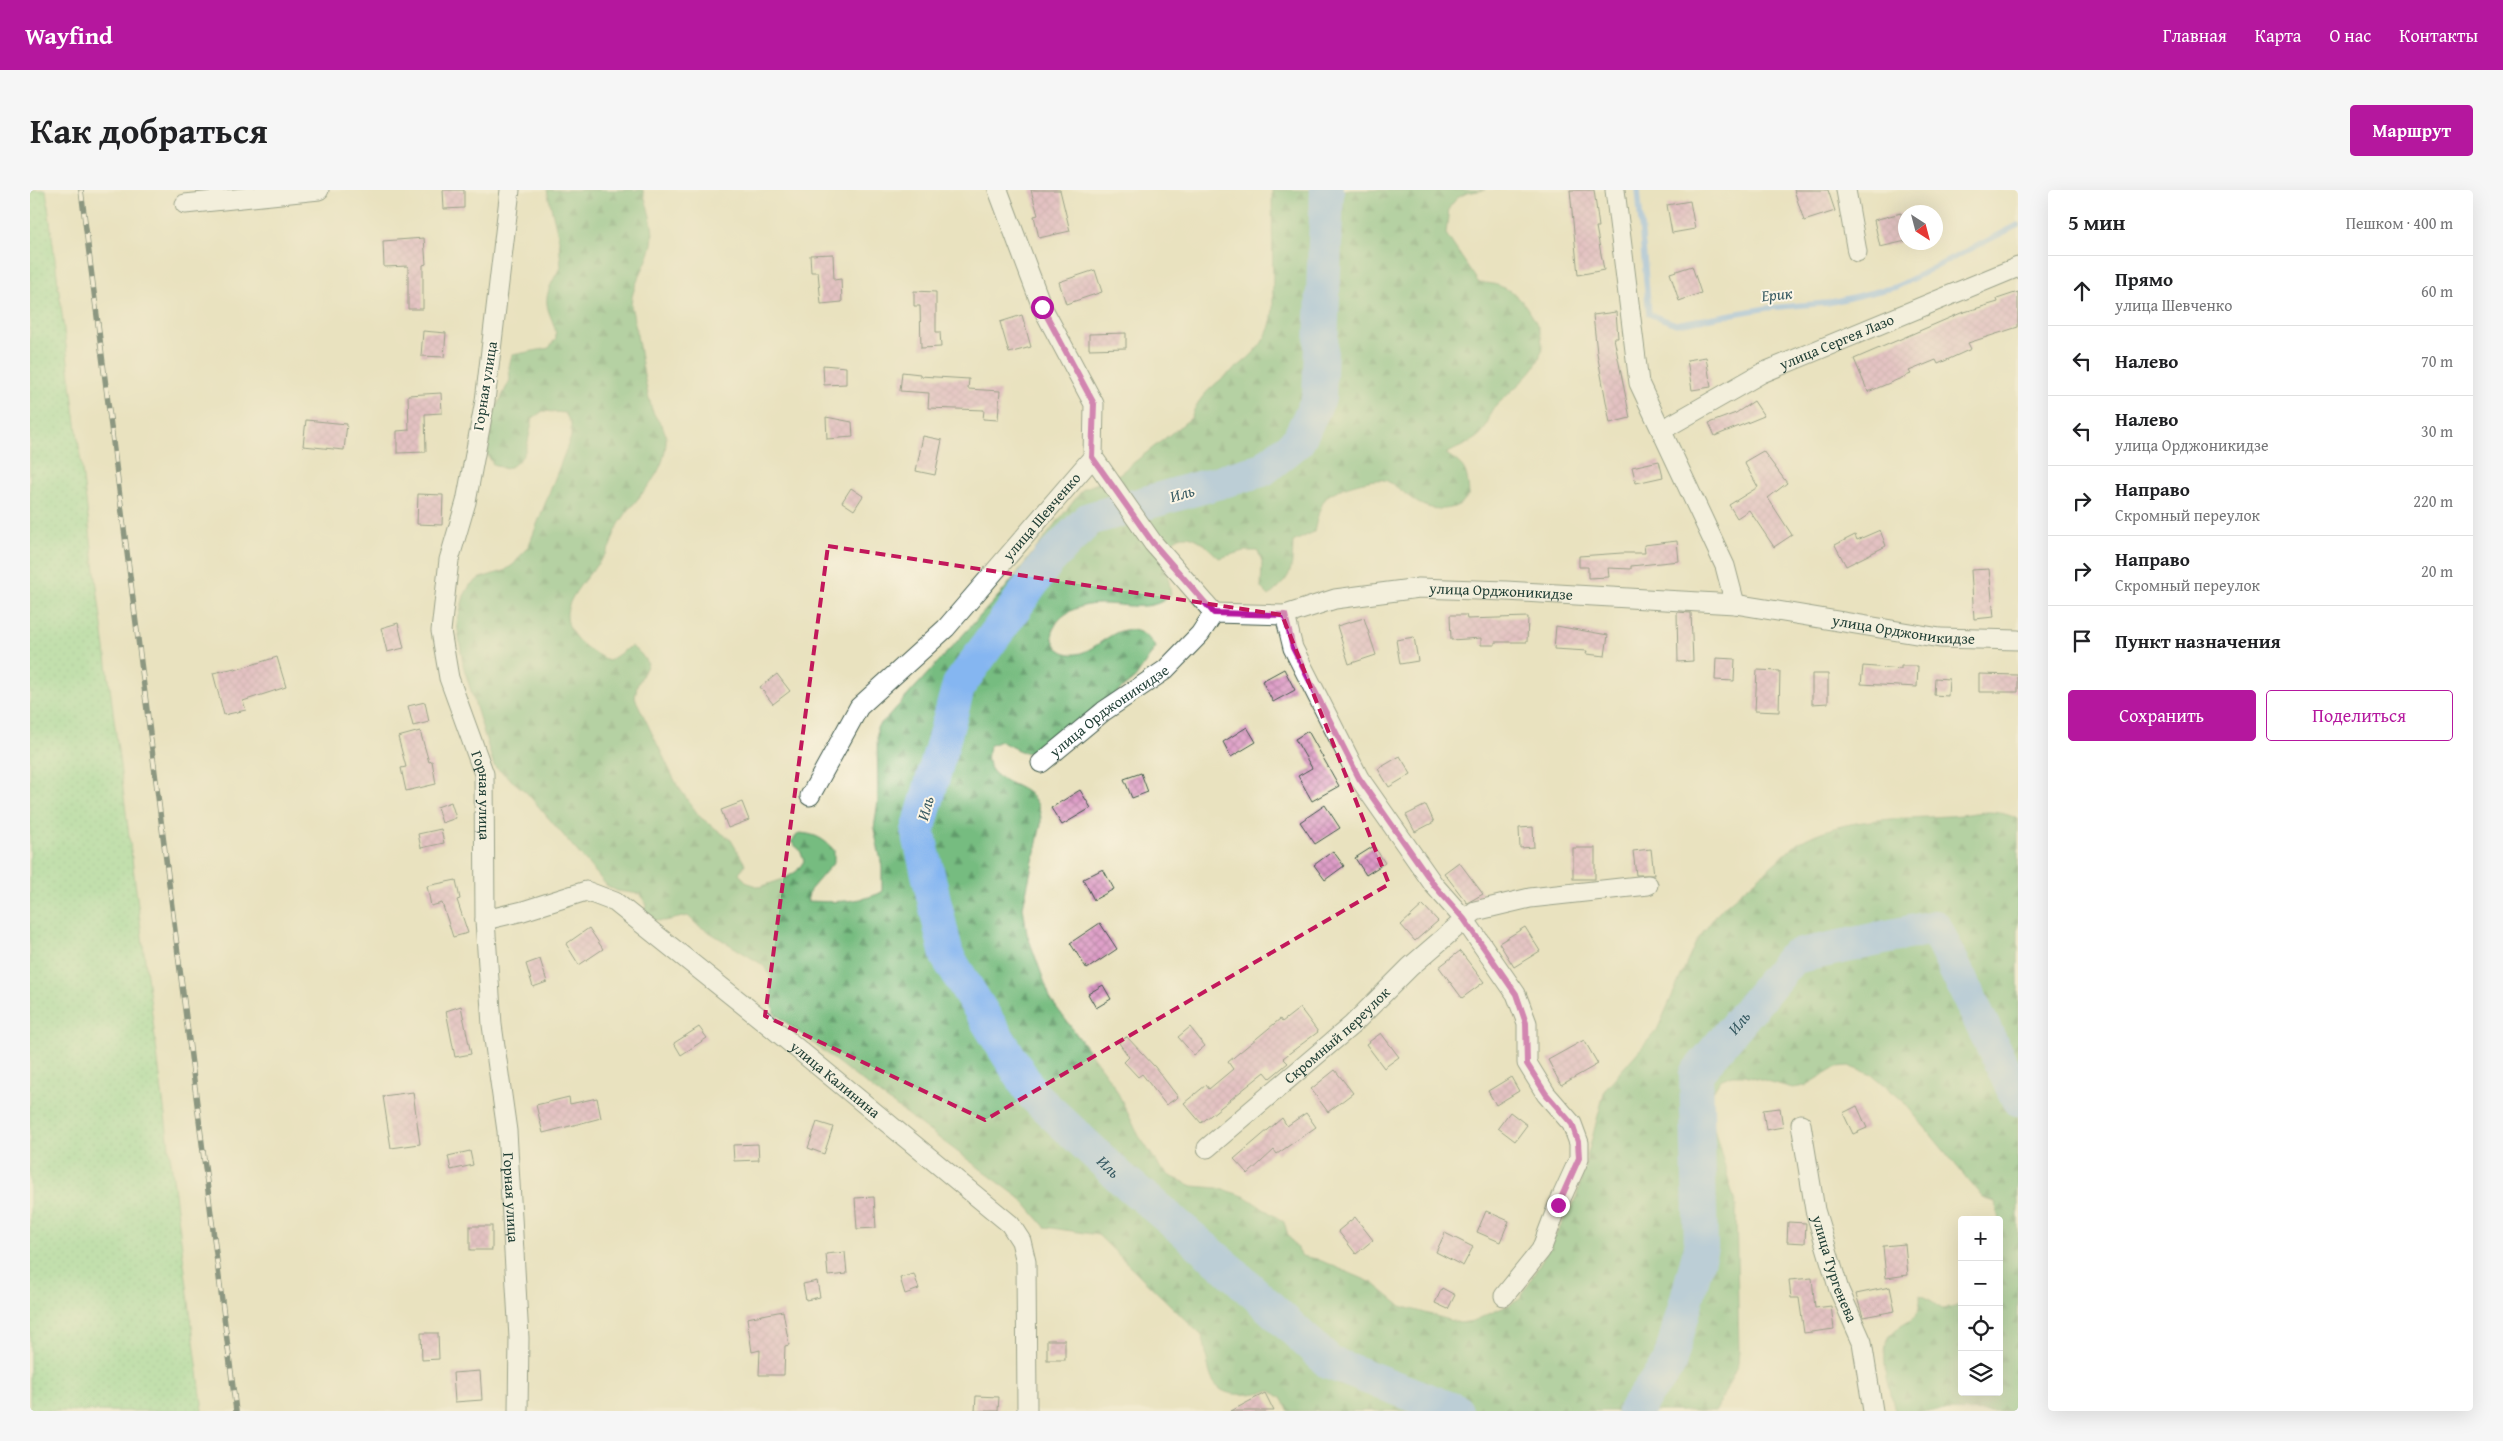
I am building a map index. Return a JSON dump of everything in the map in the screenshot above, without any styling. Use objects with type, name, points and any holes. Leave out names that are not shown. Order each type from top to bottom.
[{"type":"street","points":[[185,204],[319,190]]},
{"type":"street","name":"Горная улица","points":[[510,190],[485,401],[466,502],[450,560],[441,631],[449,678],[484,774],[485,920],[492,1025],[507,1131],[519,1338],[518,1411]]},
{"type":"street","points":[[998,190],[1042,307],[1094,404],[1092,457],[1153,543],[1214,613]]},
{"type":"street","points":[[1616,190],[1639,383],[1725,566],[1735,604]]},
{"type":"street","points":[[1846,190],[1856,252]]},
{"type":"street","name":"улица Сергея Лазо","points":[[1662,430],[1762,373],[2018,267]]},
{"type":"street","name":"улица Шевченко","points":[[810,796],[859,707],[946,628],[1092,457]]},
{"type":"street","name":"улица Орджоникидзе","points":[[1042,763],[1104,711],[1166,670],[1200,634],[1214,613],[1285,615],[1335,599],[1419,588],[1735,604],[1940,638],[2018,640]]},
{"type":"street","points":[[1285,615],[1293,648],[1359,778],[1434,885],[1464,919],[1516,994],[1526,1023],[1527,1064],[1546,1094],[1572,1124],[1578,1142],[1579,1158],[1541,1250],[1504,1296]]},
{"type":"street","name":"Скромный переулок","points":[[1207,1148],[1352,1025],[1410,967],[1475,911],[1530,898],[1648,885]]},
{"type":"street","name":"улица Калинина","points":[[485,920],[524,911],[586,891],[615,902],[770,1026],[1010,1224],[1021,1241],[1026,1262],[1027,1411]]},
{"type":"street","name":"улица Тургенева","points":[[1801,1124],[1816,1210],[1839,1290],[1862,1342],[1873,1411]]},
{"type":"highlighted area","points":[[828,546],[1282,615],[1389,884],[985,1120],[765,1016]]},
{"type":"green space","points":[[30,190],[46,190],[203,1411],[30,1411]]},
{"type":"green space","points":[[547,190],[643,190],[651,219],[653,236],[649,254],[632,296],[631,305],[651,406],[666,435],[665,451],[657,472],[623,518],[607,552],[576,591],[568,608],[568,624],[582,644],[609,661],[631,646],[641,654],[648,664],[637,686],[635,698],[677,785],[700,817],[731,840],[745,864],[739,874],[748,883],[760,887],[786,878],[797,871],[804,861],[800,850],[791,842],[799,833],[810,834],[826,842],[834,850],[834,862],[810,890],[807,901],[845,901],[873,896],[882,892],[882,866],[874,829],[878,801],[877,727],[1003,591],[1083,489],[1119,474],[1191,418],[1198,402],[1209,389],[1249,357],[1261,344],[1269,328],[1273,308],[1272,190],[1485,190],[1467,193],[1457,198],[1449,208],[1446,234],[1479,283],[1505,288],[1521,300],[1536,323],[1541,338],[1541,350],[1538,362],[1530,373],[1496,406],[1481,434],[1472,441],[1446,454],[1462,466],[1466,474],[1469,494],[1464,500],[1456,506],[1434,509],[1419,504],[1395,486],[1382,480],[1357,484],[1332,493],[1322,504],[1314,532],[1293,542],[1290,572],[1283,583],[1269,596],[1261,588],[1262,562],[1258,551],[1244,551],[1219,558],[1203,543],[1191,537],[1178,538],[1169,546],[1166,555],[1171,595],[1163,601],[1146,606],[1091,604],[1077,608],[1059,620],[1053,632],[1054,641],[1059,649],[1076,654],[1084,652],[1117,632],[1135,630],[1143,634],[1156,647],[1135,678],[1046,750],[1027,753],[1000,741],[989,746],[988,762],[993,771],[1027,792],[1034,799],[1039,809],[1041,824],[1023,907],[1027,934],[1051,1000],[1114,1085],[1139,1136],[1160,1167],[1170,1176],[1193,1186],[1218,1188],[1244,1196],[1284,1222],[1288,1235],[1302,1256],[1317,1259],[1373,1283],[1401,1306],[1460,1323],[1473,1321],[1520,1299],[1576,1199],[1605,1089],[1657,1030],[1696,942],[1719,911],[1798,843],[1815,834],[1833,828],[1871,821],[1982,812],[1999,813],[2018,819],[2018,1411],[1895,1411],[1885,1367],[1885,1350],[1891,1335],[1917,1313],[1920,1295],[1942,1309],[1958,1305],[1958,1396],[2003,1396],[2003,1216],[1998,1216],[1995,1202],[1983,1198],[1902,1100],[1872,1075],[1849,1066],[1837,1067],[1805,1086],[1793,1088],[1745,1075],[1732,1075],[1720,1080],[1713,1091],[1710,1114],[1736,1206],[1739,1350],[1738,1364],[1716,1411],[1289,1411],[1281,1398],[1271,1391],[1234,1394],[1218,1388],[1209,1370],[1202,1336],[1098,1235],[1045,1227],[1021,1199],[855,1076],[774,1013],[770,975],[763,965],[696,924],[688,916],[660,921],[644,915],[646,904],[640,894],[617,891],[607,886],[526,792],[494,766],[463,665],[457,623],[464,596],[470,585],[480,578],[504,571],[514,564],[529,545],[571,437],[571,424],[565,413],[543,411],[533,418],[526,448],[523,455],[513,465],[505,469],[493,464],[487,454],[493,414],[510,380],[509,367],[512,355],[549,348],[556,338],[547,299],[551,284],[561,267],[559,240]]},
{"type":"building","points":[[443,190],[464,190],[464,208],[444,209]]},
{"type":"building","points":[[1031,190],[1060,190],[1070,231],[1039,238],[1034,216],[1038,215]]},
{"type":"building","points":[[1570,190],[1594,190],[1599,227],[1596,227],[1604,270],[1578,275]]},
{"type":"building","points":[[1794,190],[1828,190],[1835,211],[1804,221]]},
{"type":"building","points":[[1690,201],[1695,229],[1672,233],[1667,205]]},
{"type":"building","points":[[1898,214],[1898,243],[1880,247],[1874,220]]},
{"type":"building","points":[[424,238],[426,264],[423,265],[423,309],[408,309],[408,266],[384,267],[383,241]]},
{"type":"building","points":[[833,254],[834,280],[841,279],[842,302],[821,304],[818,272],[811,272],[810,255]]},
{"type":"building","points":[[1692,266],[1701,293],[1679,301],[1670,273]]},
{"type":"building","points":[[1095,270],[1102,292],[1066,304],[1059,282]]},
{"type":"building","points":[[914,291],[936,292],[936,332],[940,332],[941,347],[921,348],[920,306],[914,306]]},
{"type":"building","points":[[2018,292],[2018,327],[1968,343],[1971,349],[1938,364],[1936,360],[1909,371],[1911,374],[1868,392],[1854,359],[1961,313],[1998,302],[1997,299]]},
{"type":"building","points":[[1616,312],[1618,338],[1614,338],[1630,418],[1610,423],[1597,353],[1593,315]]},
{"type":"building","points":[[1022,315],[1031,347],[1009,353],[1000,322]]},
{"type":"building","points":[[423,331],[446,333],[444,357],[421,356]]},
{"type":"building","points":[[1126,333],[1126,348],[1089,349],[1089,334]]},
{"type":"building","points":[[1706,357],[1711,387],[1692,390],[1687,360]]},
{"type":"building","points":[[823,365],[846,367],[846,384],[824,385]]},
{"type":"building","points":[[902,372],[920,374],[920,376],[969,379],[968,389],[1000,391],[998,420],[983,419],[984,410],[928,408],[929,393],[900,391]]},
{"type":"building","points":[[441,393],[442,413],[425,414],[426,452],[397,453],[397,431],[409,430],[408,395]]},
{"type":"building","points":[[1754,401],[1764,416],[1715,436],[1709,423],[1736,413]]},
{"type":"building","points":[[826,417],[852,422],[853,437],[827,439]]},
{"type":"building","points":[[306,420],[347,424],[344,450],[303,446]]},
{"type":"building","points":[[923,436],[942,440],[935,475],[916,471]]},
{"type":"building","points":[[1763,451],[1787,483],[1768,498],[1792,535],[1774,547],[1749,510],[1737,518],[1729,505],[1758,487],[1744,462]]},
{"type":"building","points":[[1659,461],[1663,477],[1636,483],[1632,467]]},
{"type":"building","points":[[851,488],[863,496],[854,510],[842,502]]},
{"type":"building","points":[[418,494],[443,495],[442,525],[417,524]]},
{"type":"building","points":[[1880,530],[1886,546],[1846,566],[1835,545],[1855,535],[1857,540]]},
{"type":"building","points":[[1677,541],[1679,561],[1631,566],[1631,569],[1608,568],[1609,577],[1588,578],[1588,567],[1579,567],[1579,556],[1645,553],[1644,545]]},
{"type":"building","points":[[1989,569],[1994,617],[1974,619],[1971,570]]},
{"type":"building","points":[[1677,612],[1691,613],[1693,661],[1678,662]]},
{"type":"building","points":[[1450,615],[1466,615],[1467,619],[1528,617],[1527,642],[1495,642],[1495,645],[1481,645],[1481,638],[1451,640]]},
{"type":"building","points":[[1364,618],[1376,655],[1349,664],[1337,626]]},
{"type":"building","points":[[398,623],[404,648],[387,652],[381,628]]},
{"type":"building","points":[[1556,626],[1608,635],[1605,656],[1586,654],[1587,651],[1554,649]]},
{"type":"building","points":[[1414,637],[1418,661],[1400,664],[1396,640]]},
{"type":"building","points":[[277,657],[286,687],[243,701],[246,710],[224,715],[213,673],[235,668],[235,670]]},
{"type":"building","points":[[1716,658],[1735,659],[1734,681],[1715,680]]},
{"type":"building","points":[[1863,666],[1901,669],[1901,666],[1918,666],[1917,687],[1861,684]]},
{"type":"building","points":[[1284,669],[1295,690],[1273,702],[1262,681]]},
{"type":"building","points":[[1757,670],[1780,671],[1779,712],[1755,711]]},
{"type":"building","points":[[777,674],[790,691],[773,704],[760,687]]},
{"type":"building","points":[[1812,674],[1828,674],[1828,703],[1812,704]]},
{"type":"building","points":[[1979,674],[2018,675],[2018,692],[1979,692]]},
{"type":"building","points":[[1935,678],[1949,679],[1948,696],[1934,695]]},
{"type":"building","points":[[425,702],[429,722],[413,726],[408,706]]},
{"type":"building","points":[[1247,727],[1256,742],[1231,757],[1223,742]]},
{"type":"building","points":[[420,731],[429,762],[432,761],[436,784],[406,791],[401,768],[406,767],[398,737]]},
{"type":"building","points":[[1308,731],[1339,786],[1312,801],[1298,776],[1312,768],[1295,739]]},
{"type":"building","points":[[1400,756],[1411,774],[1389,787],[1378,769]]},
{"type":"building","points":[[1141,773],[1148,792],[1132,798],[1124,779]]},
{"type":"building","points":[[1080,790],[1091,808],[1062,825],[1051,808]]},
{"type":"building","points":[[451,802],[456,818],[442,823],[437,807]]},
{"type":"building","points":[[742,802],[749,820],[728,828],[721,810]]},
{"type":"building","points":[[1325,805],[1340,828],[1315,844],[1300,822]]},
{"type":"building","points":[[1426,805],[1434,822],[1415,832],[1406,815]]},
{"type":"building","points":[[1533,827],[1534,847],[1520,848],[1519,828]]},
{"type":"building","points":[[441,829],[444,843],[421,848],[418,834]]},
{"type":"building","points":[[1374,846],[1385,863],[1366,875],[1355,858]]},
{"type":"building","points":[[1573,848],[1595,848],[1595,879],[1573,879]]},
{"type":"building","points":[[1651,849],[1654,875],[1636,875],[1633,851]]},
{"type":"building","points":[[1333,851],[1344,866],[1325,880],[1314,865]]},
{"type":"building","points":[[1459,862],[1483,894],[1467,903],[1444,873]]},
{"type":"building","points":[[1103,869],[1114,889],[1094,900],[1083,879]]},
{"type":"building","points":[[456,880],[460,899],[457,900],[468,933],[453,937],[442,903],[431,906],[427,886]]},
{"type":"building","points":[[1423,905],[1438,921],[1415,941],[1401,925]]},
{"type":"building","points":[[1100,923],[1117,949],[1087,969],[1070,943]]},
{"type":"building","points":[[1525,927],[1540,951],[1514,967],[1499,943]]},
{"type":"building","points":[[589,928],[603,949],[579,965],[566,944]]},
{"type":"building","points":[[1460,951],[1484,982],[1462,998],[1439,967]]},
{"type":"building","points":[[540,959],[547,982],[533,987],[526,964]]},
{"type":"building","points":[[1103,985],[1111,999],[1096,1008],[1088,994]]},
{"type":"building","points":[[461,1006],[471,1054],[455,1057],[446,1011]]},
{"type":"building","points":[[1300,1008],[1318,1032],[1283,1058],[1288,1063],[1270,1078],[1265,1072],[1201,1123],[1184,1103],[1206,1085],[1209,1089],[1233,1069],[1228,1062],[1280,1019],[1282,1022]]},
{"type":"building","points":[[699,1027],[707,1038],[681,1055],[674,1043]]},
{"type":"building","points":[[1190,1027],[1205,1046],[1194,1055],[1178,1037]]},
{"type":"building","points":[[1381,1033],[1399,1057],[1384,1068],[1366,1044]]},
{"type":"building","points":[[1127,1037],[1155,1067],[1178,1097],[1166,1105],[1142,1074],[1138,1077],[1124,1062],[1129,1057],[1119,1043]]},
{"type":"building","points":[[1584,1040],[1598,1064],[1561,1085],[1548,1060]]},
{"type":"building","points":[[1335,1070],[1353,1093],[1328,1112],[1311,1089]]},
{"type":"building","points":[[1511,1077],[1519,1091],[1496,1105],[1488,1091]]},
{"type":"building","points":[[413,1092],[420,1144],[391,1148],[383,1096]]},
{"type":"building","points":[[569,1097],[570,1104],[597,1098],[601,1118],[543,1133],[536,1105]]},
{"type":"building","points":[[1857,1106],[1867,1128],[1853,1134],[1843,1113]]},
{"type":"building","points":[[1780,1108],[1783,1127],[1766,1130],[1763,1110]]},
{"type":"building","points":[[1510,1112],[1527,1125],[1515,1141],[1498,1128]]},
{"type":"building","points":[[1306,1113],[1316,1127],[1277,1154],[1274,1150],[1248,1174],[1234,1159],[1282,1118],[1287,1126]]},
{"type":"building","points":[[817,1122],[833,1127],[824,1154],[808,1148]]},
{"type":"building","points":[[758,1144],[759,1160],[734,1161],[733,1145]]},
{"type":"building","points":[[470,1151],[473,1165],[451,1170],[448,1156]]},
{"type":"building","points":[[874,1197],[876,1228],[857,1229],[855,1198]]},
{"type":"building","points":[[1486,1211],[1509,1221],[1500,1242],[1477,1232]]},
{"type":"building","points":[[1355,1217],[1373,1240],[1356,1254],[1338,1231]]},
{"type":"building","points":[[1788,1222],[1806,1223],[1805,1243],[1787,1242]]},
{"type":"building","points":[[470,1226],[492,1226],[492,1250],[470,1250]]},
{"type":"building","points":[[1445,1233],[1473,1247],[1463,1266],[1436,1252]]},
{"type":"building","points":[[1905,1244],[1908,1275],[1886,1278],[1883,1246]]},
{"type":"building","points":[[845,1252],[847,1274],[828,1276],[826,1254]]},
{"type":"building","points":[[914,1274],[919,1289],[905,1294],[900,1278]]},
{"type":"building","points":[[1812,1278],[1815,1308],[1831,1306],[1834,1329],[1804,1333],[1799,1298],[1791,1298],[1789,1280]]},
{"type":"building","points":[[817,1281],[820,1297],[806,1300],[803,1284]]},
{"type":"building","points":[[1890,1287],[1895,1311],[1863,1317],[1856,1294]]},
{"type":"building","points":[[1442,1288],[1455,1295],[1448,1309],[1435,1303]]},
{"type":"building","points":[[783,1311],[789,1345],[785,1346],[784,1375],[759,1375],[760,1350],[752,1352],[747,1318]]},
{"type":"building","points":[[421,1333],[438,1333],[439,1359],[422,1360]]},
{"type":"building","points":[[1047,1340],[1065,1340],[1065,1360],[1047,1360]]},
{"type":"building","points":[[480,1371],[482,1400],[455,1402],[453,1373]]},
{"type":"building","points":[[1265,1393],[1274,1411],[1231,1411]]},
{"type":"building","points":[[976,1396],[999,1397],[998,1411],[975,1411]]},
{"type":"waterway","name":"Иль","points":[[1327,190],[1319,398],[1298,441],[1262,470],[1089,519],[1048,561],[959,685],[918,831],[947,956],[1033,1095],[1120,1177],[1222,1263],[1330,1363],[1456,1411]]},
{"type":"waterway","name":"Ерик","points":[[1638,190],[1649,314],[1676,324],[1767,308],[1827,303],[1896,287],[2018,225]]},
{"type":"waterway","name":"Иль","points":[[1634,1411],[1669,1364],[1701,1247],[1696,1074],[1793,957],[1935,927],[2018,1099]]},
{"type":"railway","points":[[81,190],[236,1411]]},
{"type":"route","points":[[1042,307],[1094,404],[1092,457],[1103,475],[1153,543],[1214,613],[1285,615],[1293,648],[1326,709],[1359,778],[1434,885],[1464,919],[1516,994],[1526,1023],[1527,1064],[1546,1094],[1572,1124],[1578,1142],[1579,1158],[1558,1205]]}]
